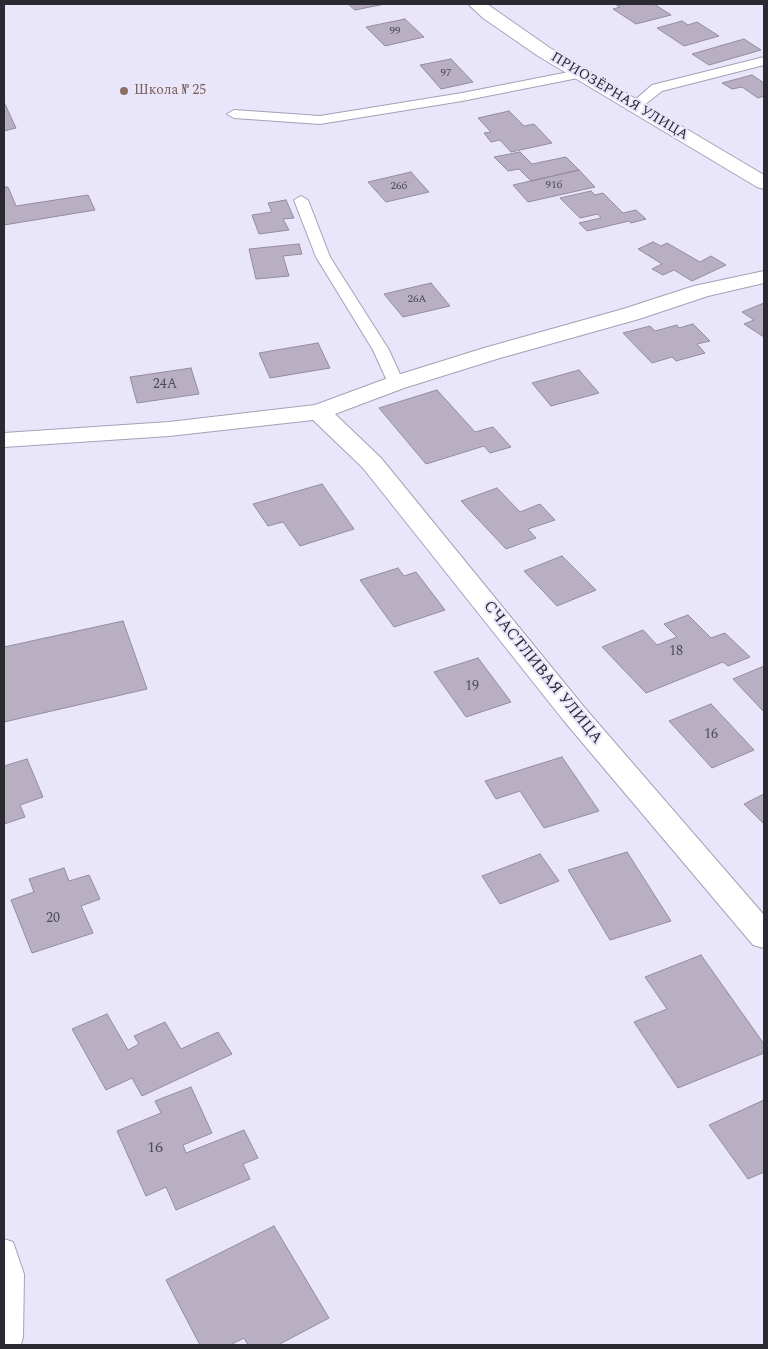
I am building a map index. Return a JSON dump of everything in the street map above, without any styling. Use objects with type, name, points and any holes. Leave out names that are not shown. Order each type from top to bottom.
[{"type":"street","name":"ПРИОЗЁРНАЯ УЛИЦА","points":[[478,4],[497,20],[579,74],[764,183]]},
{"type":"street","points":[[4,440],[169,429],[319,412],[396,383],[492,353],[631,314],[702,291],[764,278]]},
{"type":"street","name":"СЧАСТЛИВАЯ УЛИЦА","points":[[319,412],[372,463],[574,714],[764,936]]},
{"type":"lane","points":[[633,107],[657,88],[764,62]]},
{"type":"lane","points":[[234,114],[320,120],[462,97],[579,74]]},
{"type":"lane","points":[[301,200],[323,257],[381,350],[396,383]]},
{"type":"lane","points":[[4,1250],[12,1274],[10,1337],[8,1345]]},
{"type":"building","points":[[348,4],[385,4],[355,10]]},
{"type":"building","points":[[615,4],[654,4],[671,15],[636,24],[613,9],[620,7]]},
{"type":"building","points":[[405,19],[424,37],[385,46],[366,27]]},
{"type":"building","points":[[682,21],[688,25],[697,22],[719,36],[684,46],[657,28]]},
{"type":"building","points":[[744,39],[761,50],[709,65],[692,54]]},
{"type":"building","points":[[451,59],[473,82],[441,89],[420,65]]},
{"type":"building","points":[[752,75],[764,83],[764,96],[758,98],[742,87],[732,89],[722,83]]},
{"type":"building","points":[[4,102],[16,128],[4,131]]},
{"type":"building","points":[[509,111],[524,126],[534,124],[552,143],[511,152],[500,140],[491,142],[484,133],[491,132],[478,118]]},
{"type":"building","points":[[520,152],[532,164],[566,157],[579,170],[531,181],[519,169],[508,171],[494,157]]},
{"type":"building","points":[[579,170],[595,187],[528,202],[513,185]]},
{"type":"building","points":[[411,172],[429,192],[386,202],[368,182]]},
{"type":"building","points":[[4,187],[8,187],[16,206],[88,195],[95,210],[4,225]]},
{"type":"building","points":[[591,191],[595,195],[603,193],[623,213],[636,210],[646,219],[587,231],[579,223],[601,218],[598,214],[580,218],[560,198]]},
{"type":"building","points":[[286,200],[294,218],[283,219],[289,230],[259,234],[252,215],[272,212],[268,203]]},
{"type":"building","points":[[653,242],[661,246],[667,243],[700,262],[711,256],[726,265],[692,281],[674,270],[663,275],[652,269],[662,264],[638,249]]},
{"type":"building","points":[[299,244],[302,254],[283,256],[289,276],[256,279],[249,249]]},
{"type":"building","points":[[431,283],[450,306],[403,317],[384,294]]},
{"type":"building","points":[[764,303],[764,337],[744,324],[754,320],[742,312]]},
{"type":"building","points":[[693,324],[710,341],[697,344],[705,353],[676,361],[672,357],[652,363],[623,333],[650,326],[655,331],[677,325],[679,328]]},
{"type":"building","points":[[318,343],[330,368],[270,378],[259,353]]},
{"type":"building","points":[[191,368],[199,394],[137,403],[130,377]]},
{"type":"building","points":[[579,370],[599,393],[551,406],[532,383]]},
{"type":"building","points":[[437,390],[475,432],[493,427],[511,447],[490,453],[484,446],[426,464],[379,408]]},
{"type":"building","points":[[322,484],[354,529],[300,546],[283,522],[268,526],[253,504]]},
{"type":"building","points":[[497,488],[520,512],[540,504],[555,520],[528,529],[536,538],[506,549],[461,501]]},
{"type":"building","points":[[562,556],[596,590],[557,606],[524,571]]},
{"type":"building","points":[[398,568],[404,576],[416,572],[445,610],[394,627],[360,580]]},
{"type":"building","points":[[688,615],[711,638],[725,633],[750,657],[728,666],[723,662],[646,693],[602,647],[643,630],[657,645],[677,637],[664,624]]},
{"type":"building","points":[[123,621],[147,689],[4,722],[4,647]]},
{"type":"building","points":[[478,658],[511,702],[466,717],[434,672]]},
{"type":"building","points":[[764,666],[764,712],[733,679]]},
{"type":"building","points":[[711,704],[754,750],[712,768],[669,721]]},
{"type":"building","points":[[562,757],[599,811],[544,828],[520,791],[496,799],[485,781]]},
{"type":"building","points":[[27,759],[43,797],[20,805],[25,817],[4,824],[4,766]]},
{"type":"building","points":[[764,794],[764,824],[744,804]]},
{"type":"building","points":[[627,852],[671,921],[610,940],[568,870]]},
{"type":"building","points":[[540,854],[559,881],[500,904],[482,876]]},
{"type":"building","points":[[64,868],[69,881],[89,875],[100,899],[81,906],[93,933],[32,953],[11,900],[34,892],[29,879]]},
{"type":"building","points":[[701,955],[764,1044],[764,1053],[678,1088],[634,1022],[667,1009],[645,977]]},
{"type":"building","points":[[107,1014],[128,1050],[139,1044],[134,1036],[165,1022],[181,1049],[218,1032],[232,1054],[142,1096],[132,1078],[106,1090],[72,1029]]},
{"type":"building","points":[[191,1087],[212,1133],[183,1145],[186,1153],[244,1130],[258,1158],[243,1164],[250,1179],[176,1210],[166,1187],[146,1196],[117,1131],[161,1113],[155,1101]]},
{"type":"building","points":[[764,1100],[764,1172],[748,1179],[709,1125]]},
{"type":"building","points":[[274,1226],[329,1318],[278,1345],[248,1345],[244,1338],[230,1345],[200,1345],[166,1280]]},
{"type":"place","name":"Школа № 25","points":[[124,91]]}]
